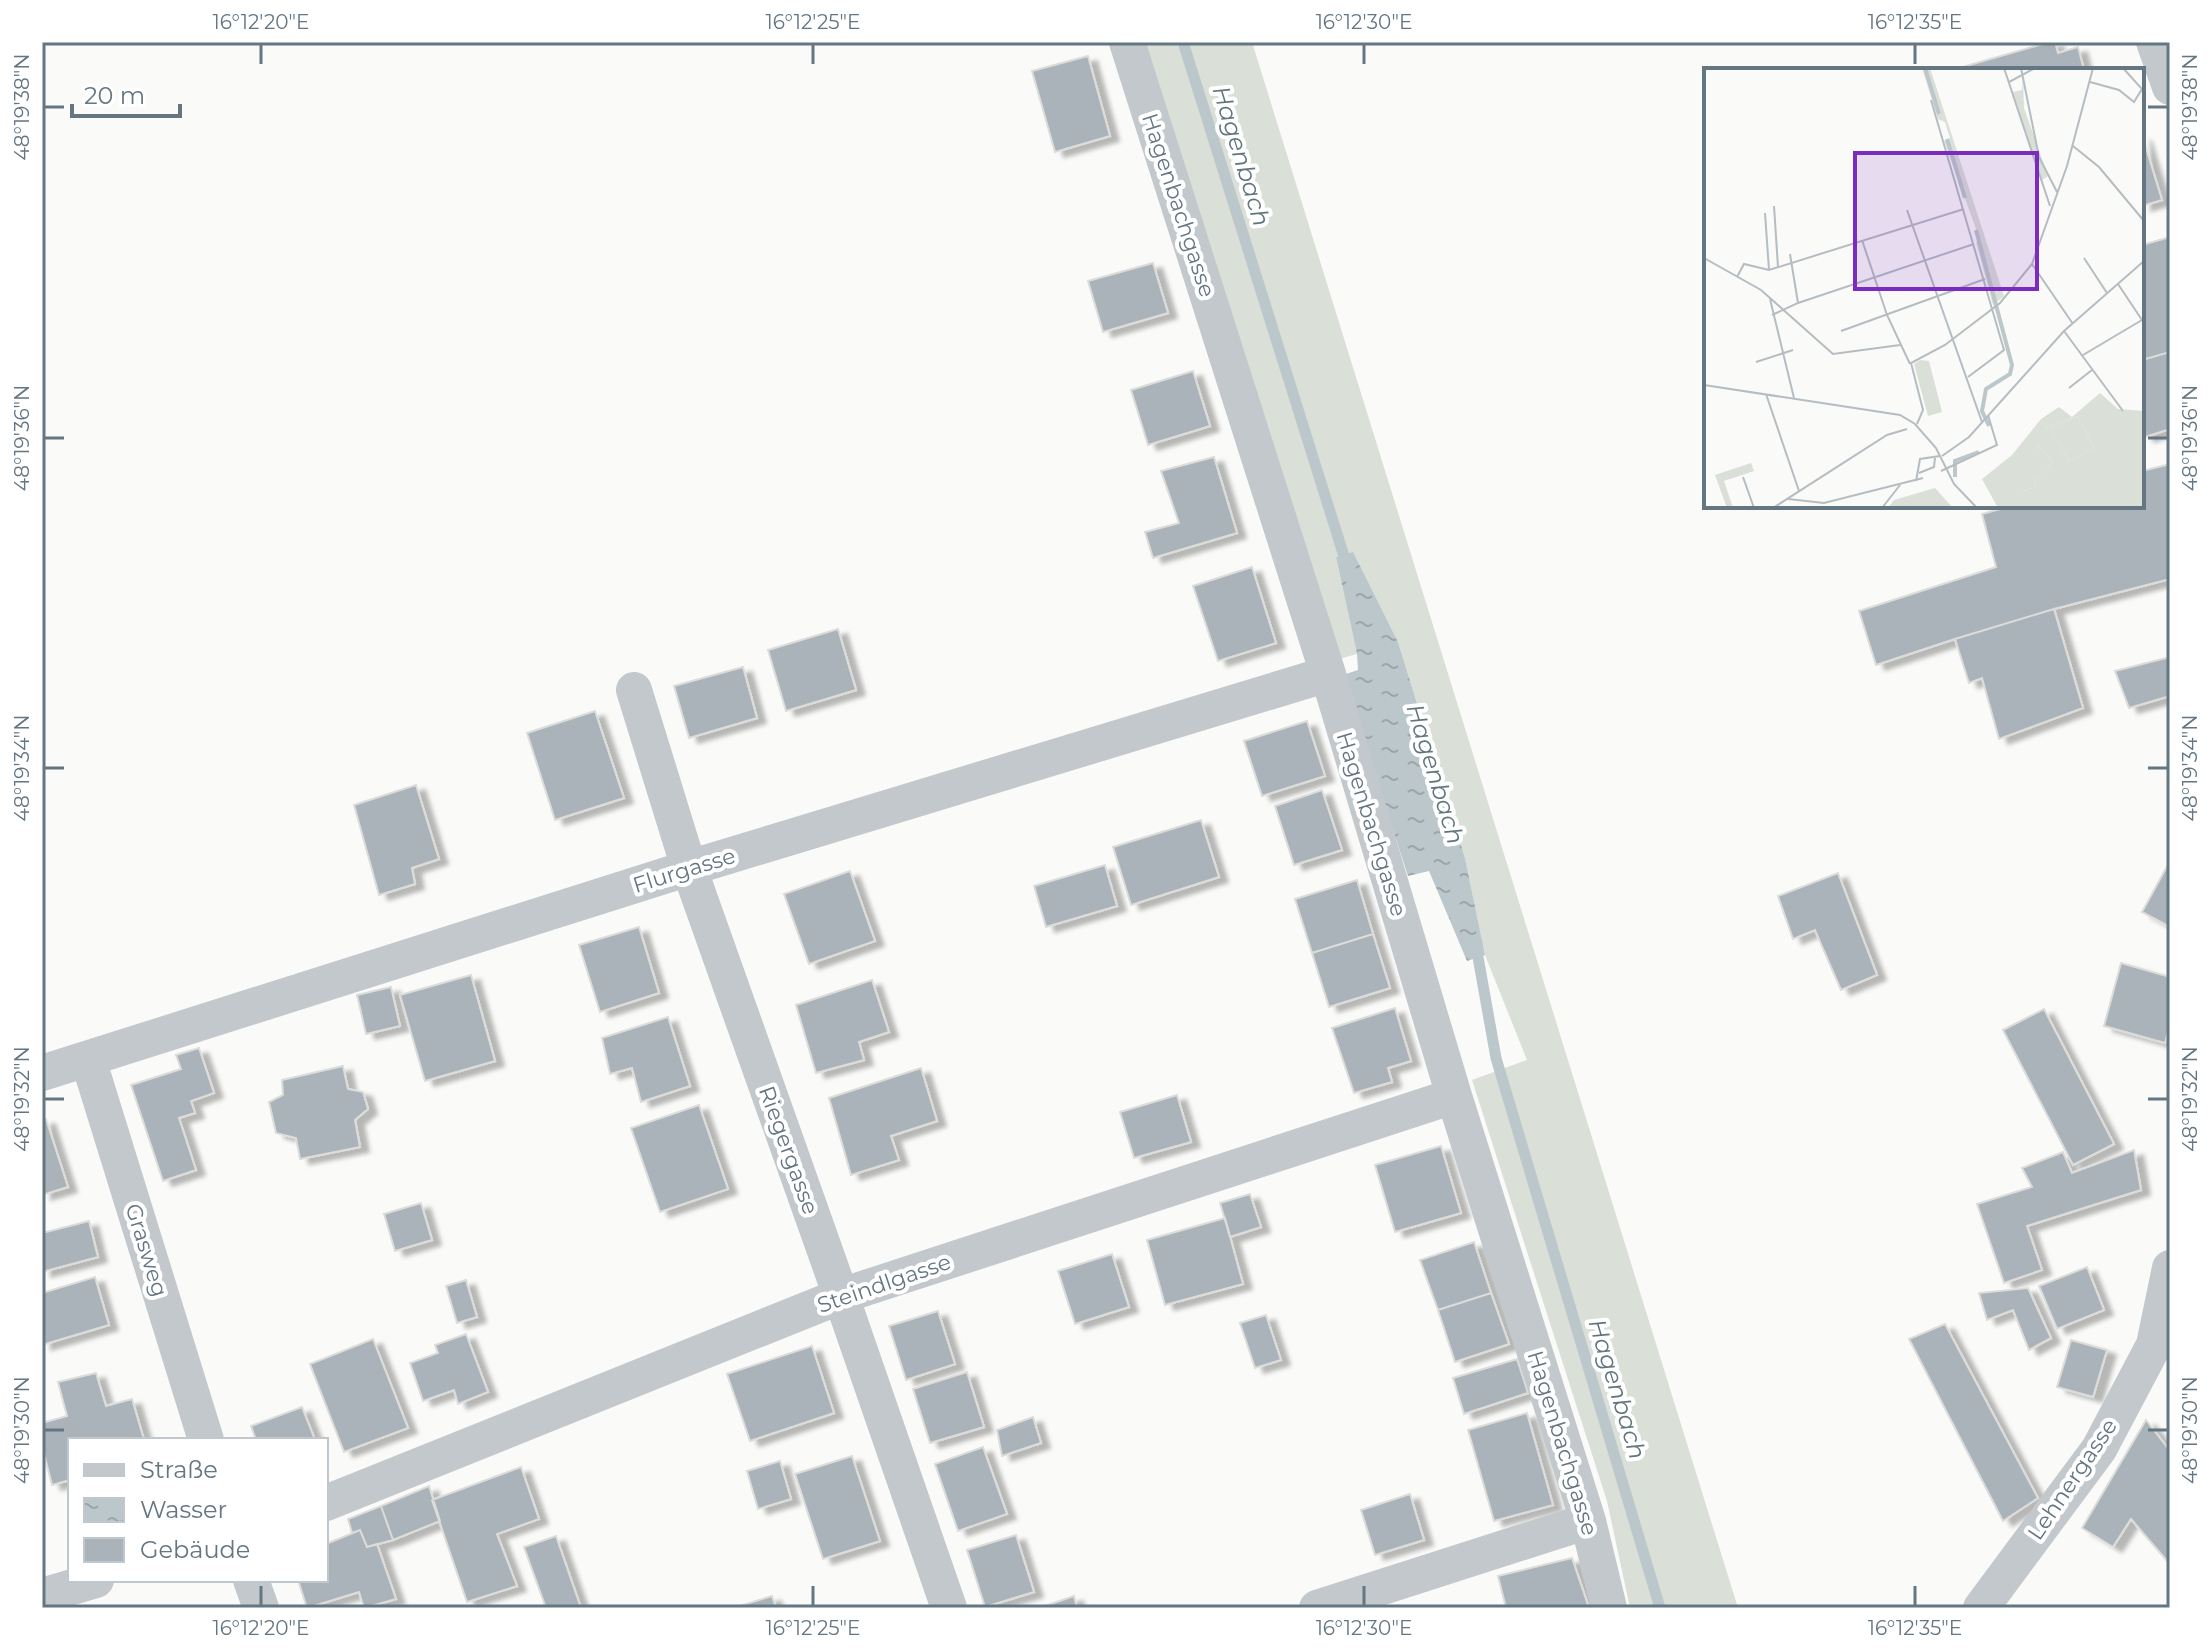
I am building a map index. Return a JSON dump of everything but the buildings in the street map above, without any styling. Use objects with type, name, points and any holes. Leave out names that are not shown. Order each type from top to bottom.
[{"type":"street","name":"Hagenbachgasse","points":[[1127,42],[1328,674],[1454,1096],[1588,1521],[1609,1608]]},
{"type":"street","points":[[2154,42],[2170,87]]},
{"type":"street","name":"Flurgasse","points":[[42,1073],[689,868],[1328,674]]},
{"type":"street","name":"Riegergasse","points":[[634,690],[689,868],[949,1608]]},
{"type":"street","name":"Grasweg","points":[[88,1059],[205,1438]]},
{"type":"street","name":"Steindlgasse","points":[[328,1502],[841,1296],[1454,1096]]},
{"type":"street","name":"Lehnergasse","points":[[1981,1608],[2099,1449],[2162,1356],[2170,1268]]},
{"type":"street","points":[[1317,1608],[1588,1521]]},
{"type":"street","points":[[42,1596],[89,1582]]},
{"type":"street","points":[[252,1582],[261,1608]]},
{"type":"shaded area","points":[[1143,42],[1252,42],[1738,1608],[1630,1608],[1607,1501],[1472,1080],[1527,1060],[1485,955],[1465,858],[1398,642],[1353,553],[1336,557],[1357,654],[1339,659]]},
{"type":"water","points":[[1353,552],[1398,642],[1465,858],[1485,955],[1467,961],[1429,871],[1408,876],[1343,675],[1358,670],[1336,557]]},
{"type":"waterway","name":"Hagenbach","points":[[1183,42],[1348,569]]},
{"type":"waterway","name":"Hagenbach","points":[[1477,942],[1496,1058],[1660,1608]]}]
